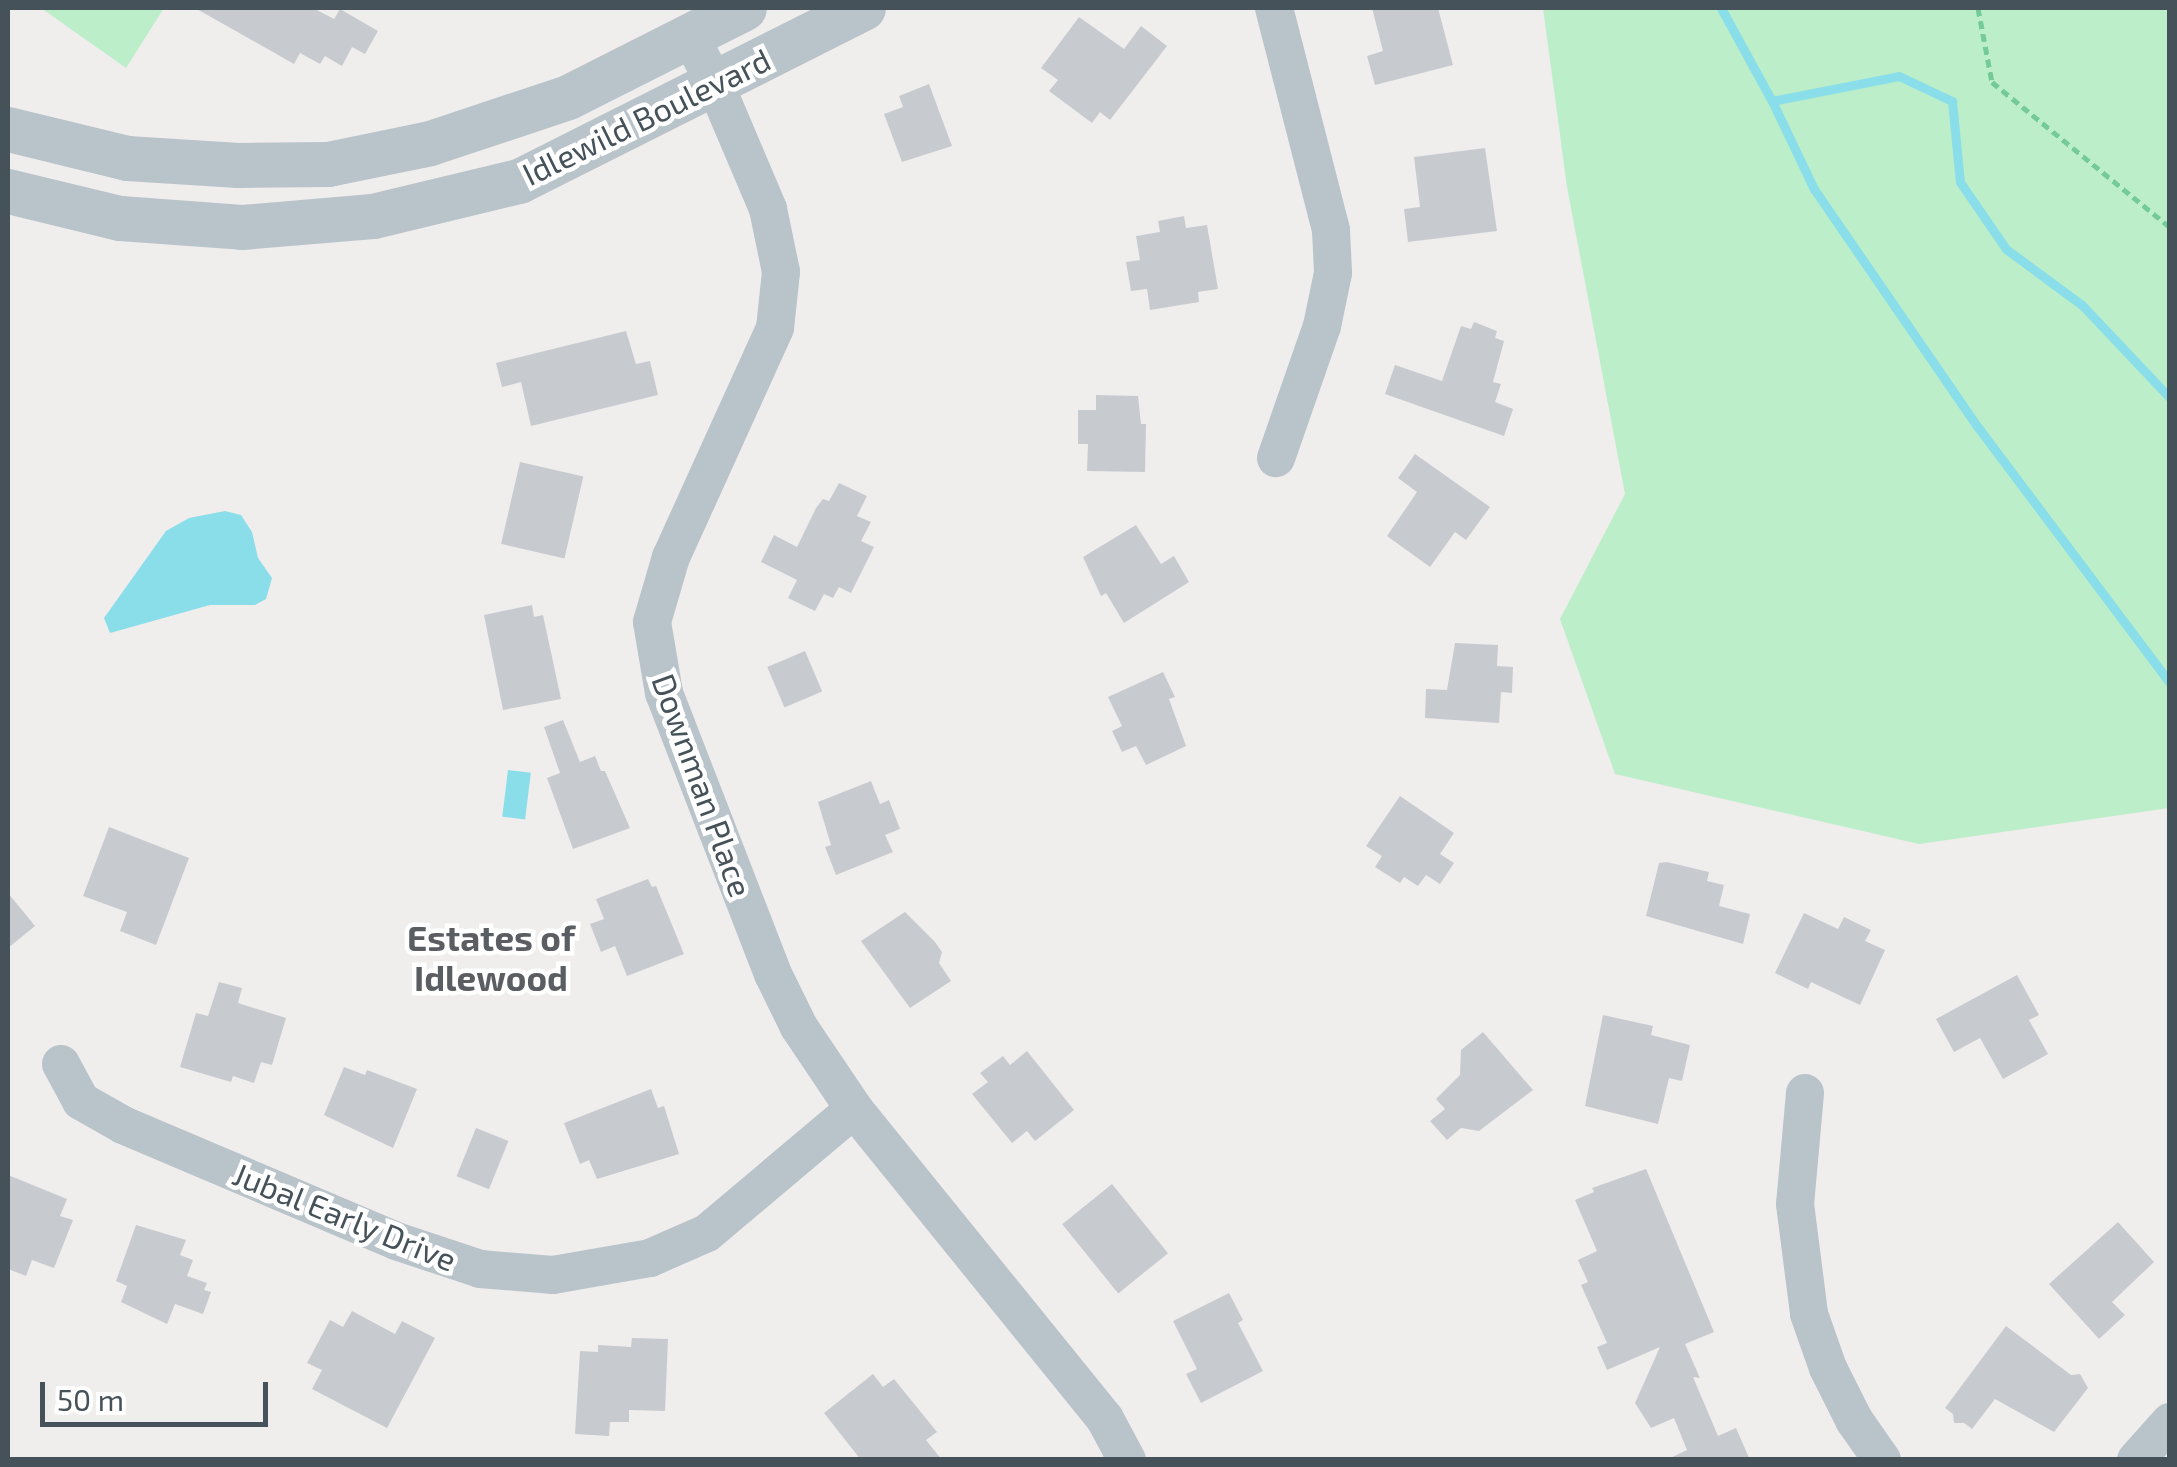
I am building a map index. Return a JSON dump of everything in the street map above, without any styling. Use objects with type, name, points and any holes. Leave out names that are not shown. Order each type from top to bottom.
[{"type":"street","name":"Idlewild Boulevard","points":[[8,129],[126,158],[238,165],[328,164],[430,143],[568,97],[744,8]]},
{"type":"street","name":"Idlewild Boulevard","points":[[8,190],[120,218],[242,228],[373,216],[519,181],[863,8]]},
{"type":"street","points":[[1274,8],[1331,230],[1333,272],[1322,326],[1276,458]]},
{"type":"street","name":"Downman Place","points":[[688,34],[716,84],[768,208],[781,272],[775,328],[671,558],[652,622],[664,693],[772,974],[799,1026],[854,1109],[1105,1419],[1126,1460]]},
{"type":"street","name":"Jubal Early Drive","points":[[61,1064],[81,1101],[123,1126],[396,1241],[480,1270],[553,1276],[650,1258],[707,1233],[854,1109]]},
{"type":"street","points":[[1805,1093],[1795,1204],[1809,1314],[1837,1386],[1882,1460]]},
{"type":"street","points":[[2136,1460],[2170,1422]]},
{"type":"path","points":[[1978,8],[1992,82],[2170,227]]},
{"type":"green space","points":[[41,8],[164,8],[126,68]]},
{"type":"green space","points":[[1543,8],[2169,8],[2169,808],[1919,844],[1615,774],[1560,619],[1625,494],[1567,187]]},
{"type":"water","points":[[225,511],[241,515],[252,532],[258,558],[272,578],[266,599],[255,605],[210,605],[110,633],[104,618],[166,531],[189,518]]},
{"type":"water","points":[[508,770],[531,773],[525,819],[502,817]]},
{"type":"building","points":[[195,8],[313,8],[334,19],[340,9],[378,31],[365,54],[352,47],[342,66],[325,56],[320,64],[300,53],[294,64]]},
{"type":"building","points":[[1372,8],[1438,8],[1453,65],[1375,85],[1367,56],[1383,51]]},
{"type":"building","points":[[1079,17],[1124,49],[1141,26],[1167,46],[1110,120],[1100,112],[1092,123],[1049,91],[1058,80],[1041,68]]},
{"type":"building","points":[[929,84],[952,146],[902,162],[884,114],[903,107],[899,96]]},
{"type":"building","points":[[1485,148],[1497,231],[1408,242],[1404,209],[1420,207],[1414,157]]},
{"type":"building","points":[[1184,216],[1186,228],[1207,225],[1218,289],[1198,292],[1199,302],[1150,310],[1147,289],[1131,291],[1126,262],[1140,260],[1136,236],[1160,232],[1158,221]]},
{"type":"building","points":[[1474,322],[1497,331],[1495,338],[1504,341],[1493,382],[1501,384],[1495,402],[1513,409],[1504,436],[1385,394],[1395,365],[1442,381],[1461,326],[1471,329]]},
{"type":"building","points":[[626,331],[636,364],[650,361],[658,395],[531,426],[521,382],[502,387],[496,363]]},
{"type":"building","points":[[1096,395],[1138,396],[1141,424],[1146,424],[1145,472],[1087,471],[1088,444],[1078,444],[1078,410],[1096,410]]},
{"type":"building","points":[[1415,454],[1490,507],[1466,540],[1455,532],[1430,567],[1387,536],[1417,492],[1398,478]]},
{"type":"building","points":[[520,462],[583,477],[564,558],[501,544]]},
{"type":"building","points":[[839,483],[867,496],[857,516],[871,522],[861,541],[874,547],[851,593],[839,587],[833,598],[824,594],[815,611],[788,598],[797,580],[761,562],[774,535],[797,547],[816,508],[823,499],[829,501]]},
{"type":"building","points":[[1136,525],[1161,564],[1174,556],[1189,582],[1124,623],[1106,593],[1101,596],[1083,557]]},
{"type":"building","points":[[532,605],[534,617],[543,615],[561,699],[503,710],[484,615]]},
{"type":"building","points":[[1455,643],[1498,645],[1497,666],[1513,667],[1512,693],[1501,692],[1499,723],[1425,718],[1426,689],[1447,690]]},
{"type":"building","points":[[805,651],[822,692],[784,708],[767,667]]},
{"type":"building","points":[[1163,672],[1175,697],[1169,699],[1186,746],[1146,765],[1136,746],[1122,752],[1112,731],[1122,726],[1108,697]]},
{"type":"building","points":[[563,720],[580,762],[595,756],[601,771],[605,771],[630,828],[573,849],[547,778],[560,773],[544,727]]},
{"type":"building","points":[[871,781],[880,804],[889,800],[900,829],[885,835],[893,852],[836,875],[825,847],[831,845],[818,802]]},
{"type":"building","points":[[1400,796],[1454,833],[1440,854],[1454,863],[1440,884],[1426,875],[1418,886],[1404,877],[1400,883],[1375,867],[1382,856],[1366,846]]},
{"type":"building","points":[[109,827],[189,858],[156,945],[120,931],[127,912],[83,896]]},
{"type":"building","points":[[1659,863],[1709,872],[1707,881],[1724,885],[1719,906],[1750,914],[1743,944],[1646,916]]},
{"type":"building","points":[[648,879],[652,887],[656,886],[684,954],[627,976],[615,946],[601,952],[590,924],[604,919],[596,899]]},
{"type":"building","points":[[8,893],[35,926],[8,948]]},
{"type":"building","points":[[905,912],[942,952],[939,963],[951,981],[910,1008],[861,941]]},
{"type":"building","points":[[1804,913],[1838,929],[1844,917],[1871,930],[1865,941],[1885,950],[1860,1005],[1811,982],[1808,989],[1775,973]]},
{"type":"building","points":[[2017,975],[2039,1015],[2029,1020],[2048,1054],[2003,1079],[1980,1038],[1954,1052],[1936,1019]]},
{"type":"building","points":[[219,982],[242,988],[238,1003],[286,1018],[272,1065],[261,1062],[254,1083],[233,1076],[231,1082],[180,1067],[196,1013],[208,1016]]},
{"type":"building","points":[[1603,1015],[1653,1026],[1651,1035],[1690,1045],[1682,1081],[1669,1078],[1658,1124],[1585,1106]]},
{"type":"building","points":[[1483,1032],[1533,1090],[1479,1131],[1461,1128],[1447,1140],[1430,1121],[1445,1109],[1436,1099],[1460,1075],[1461,1050]]},
{"type":"building","points":[[1027,1051],[1074,1110],[1035,1141],[1027,1131],[1012,1143],[972,1094],[988,1082],[980,1073],[1003,1056],[1010,1065]]},
{"type":"building","points":[[344,1067],[365,1075],[367,1070],[417,1089],[393,1148],[324,1115]]},
{"type":"building","points":[[651,1089],[658,1108],[664,1106],[679,1154],[597,1179],[589,1160],[580,1164],[564,1123]]},
{"type":"building","points":[[476,1128],[508,1141],[489,1189],[457,1176]]},
{"type":"building","points":[[1646,1169],[1714,1332],[1685,1344],[1700,1378],[1693,1377],[1718,1436],[1736,1428],[1750,1460],[1666,1460],[1687,1450],[1674,1418],[1651,1428],[1635,1403],[1660,1347],[1607,1370],[1597,1347],[1607,1343],[1581,1285],[1588,1282],[1578,1260],[1597,1251],[1575,1200],[1594,1192],[1592,1188]]},
{"type":"building","points":[[8,1175],[67,1199],[60,1216],[73,1220],[54,1268],[32,1260],[26,1276],[8,1269]]},
{"type":"building","points":[[1112,1184],[1168,1253],[1118,1293],[1062,1224]]},
{"type":"building","points":[[2118,1222],[2154,1262],[2112,1302],[2125,1315],[2099,1339],[2049,1284]]},
{"type":"building","points":[[136,1225],[186,1240],[180,1255],[193,1260],[187,1276],[207,1283],[204,1290],[211,1292],[203,1314],[175,1304],[167,1324],[121,1302],[127,1286],[116,1281]]},
{"type":"building","points":[[1229,1293],[1243,1320],[1238,1323],[1263,1371],[1201,1403],[1186,1374],[1197,1369],[1173,1321]]},
{"type":"building","points":[[352,1311],[395,1334],[402,1321],[435,1338],[387,1428],[312,1389],[322,1370],[307,1363],[330,1320],[343,1327]]},
{"type":"building","points":[[2006,1326],[2071,1375],[2080,1374],[2088,1388],[2054,1432],[1995,1399],[1972,1429],[1964,1423],[1954,1423],[1953,1414],[1945,1408]]},
{"type":"building","points":[[632,1338],[668,1339],[665,1411],[629,1410],[629,1422],[610,1422],[609,1436],[575,1434],[580,1351],[598,1352],[598,1345],[631,1347]]},
{"type":"building","points":[[873,1374],[883,1387],[894,1379],[937,1432],[926,1440],[942,1460],[861,1460],[824,1413]]},
{"type":"waterway","points":[[1721,8],[1772,101],[1899,76],[1952,101],[1960,182],[2006,249],[2082,305],[2170,398]]},
{"type":"waterway","points":[[1772,101],[1814,189],[1977,426],[2170,683]]},
{"type":"district","name":"Estates of Idlewood","points":[[491,957]]}]
